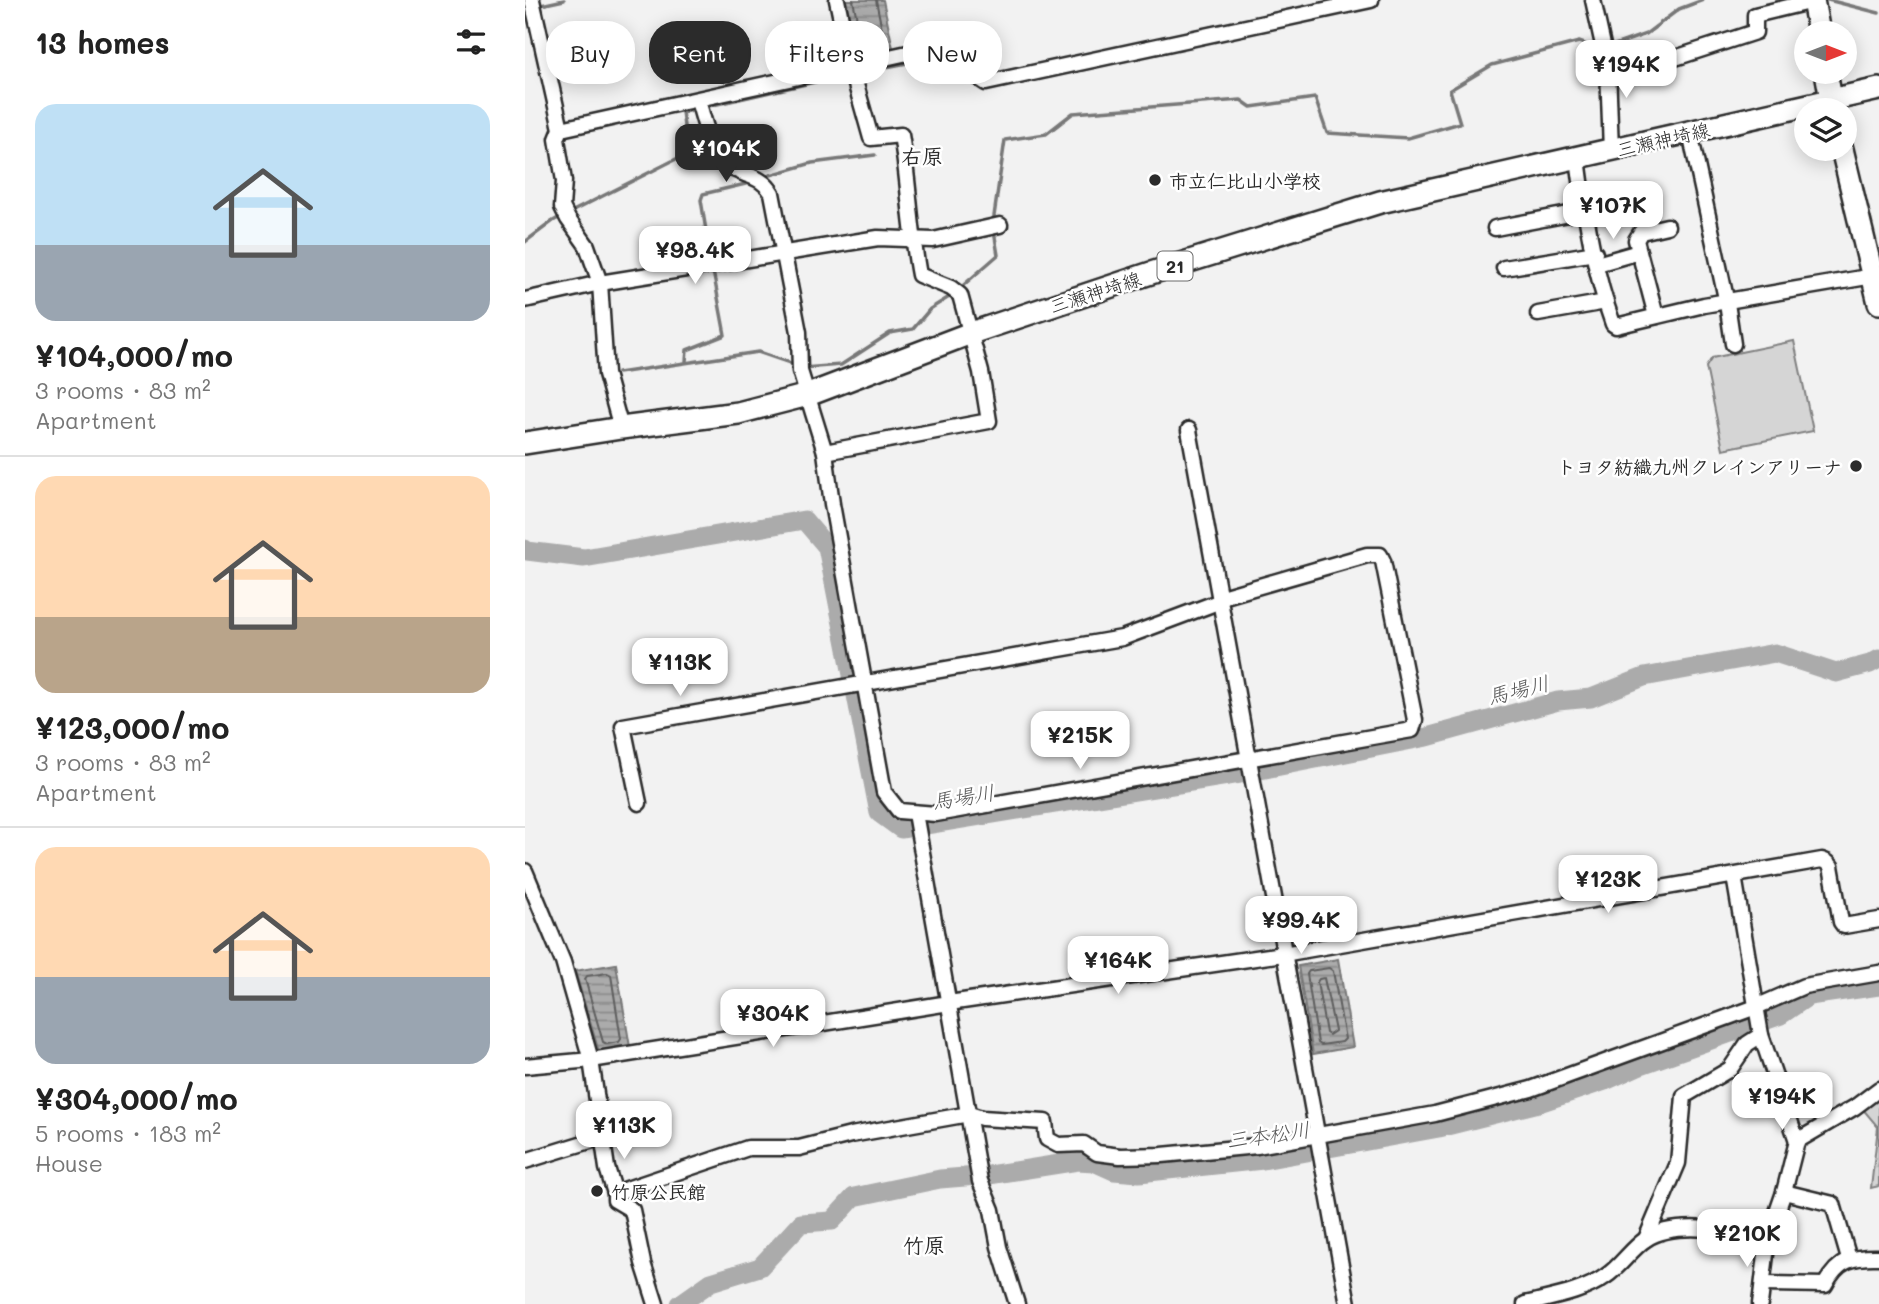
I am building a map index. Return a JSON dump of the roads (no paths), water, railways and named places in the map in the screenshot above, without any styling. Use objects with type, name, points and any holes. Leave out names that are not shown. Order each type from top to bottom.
[{"type":"main road","points":[[1813,0],[1817,21]]},
{"type":"main road","name":"21","points":[[1853,98],[1879,89]]},
{"type":"main road","name":"三瀬神埼線","points":[[525,443],[739,413],[808,395],[971,333],[1380,202],[1794,112]]},
{"type":"main road","points":[[1845,161],[1876,276],[1879,303]]},
{"type":"street","points":[[532,0],[561,129],[557,139],[564,181],[565,215],[587,246],[600,283],[606,374],[621,428]]},
{"type":"street","points":[[837,0],[841,21]]},
{"type":"street","points":[[889,58],[967,40],[974,46],[979,79],[986,83],[1371,0]]},
{"type":"street","points":[[1593,0],[1605,55],[1611,151]]},
{"type":"street","points":[[1605,55],[1675,58],[1755,32],[1755,15],[1813,0]]},
{"type":"street","points":[[561,129],[774,84]]},
{"type":"street","points":[[825,452],[989,421],[981,372],[960,295],[951,288],[919,275],[912,238],[908,178],[901,135],[871,138],[856,84]]},
{"type":"street","points":[[639,803],[623,726],[865,683],[1122,638],[1218,602],[1225,596],[1367,555],[1380,555],[1384,561],[1415,720],[1412,730],[1406,732],[1248,760],[936,814],[899,811],[884,792],[865,683],[832,504],[825,452],[800,364],[799,332],[772,193],[766,182],[728,166],[714,151],[698,101]]},
{"type":"street","points":[[1690,133],[1727,303],[1733,344]]},
{"type":"street","points":[[1578,159],[1585,211],[1606,302],[1616,326],[1704,305],[1876,276]]},
{"type":"street","points":[[1495,228],[1585,211]]},
{"type":"street","points":[[525,300],[600,283],[879,238],[933,240],[1000,225]]},
{"type":"street","points":[[1656,316],[1636,240],[1637,235],[1667,226]]},
{"type":"street","points":[[1504,268],[1596,259],[1639,251]]},
{"type":"street","points":[[1538,314],[1606,302]]},
{"type":"street","points":[[1189,430],[1347,1304]]},
{"type":"street","points":[[915,813],[980,1181],[992,1210],[999,1247],[1017,1304]]},
{"type":"street","points":[[525,1066],[591,1060],[949,1003],[1283,954],[1822,860],[1831,866],[1844,926],[1879,920]]},
{"type":"street","points":[[525,870],[563,962],[591,1060],[607,1168],[615,1200],[632,1210],[643,1264],[656,1304]]},
{"type":"street","points":[[1734,876],[1761,1035],[1797,1141],[1784,1192],[1767,1238],[1760,1304]]},
{"type":"street","points":[[615,1193],[748,1147],[799,1148],[851,1135],[969,1114],[982,1118],[1045,1122],[1047,1139],[1058,1145],[1084,1144],[1097,1153],[1120,1156],[1257,1146],[1317,1136],[1435,1114],[1531,1089],[1756,1007],[1804,986],[1879,974]]},
{"type":"street","points":[[1646,1239],[1678,1163],[1684,1096],[1730,1069],[1747,1044],[1761,1035]]},
{"type":"street","points":[[1797,1141],[1856,1107],[1879,1089]]},
{"type":"street","points":[[525,1161],[603,1137]]},
{"type":"street","points":[[1784,1192],[1833,1204],[1849,1259]]},
{"type":"street","points":[[1525,1304],[1586,1289],[1608,1275],[1646,1239],[1664,1232],[1710,1227],[1767,1238]]},
{"type":"street","points":[[1763,1284],[1825,1285],[1849,1259],[1860,1256],[1879,1257]]},
{"type":"water","points":[[846,0],[883,0],[887,21],[850,21]]},
{"type":"water","points":[[889,29],[893,48],[889,49]]},
{"type":"water","points":[[1338,959],[1353,1047],[1313,1054],[1298,966]]},
{"type":"water","points":[[616,964],[630,1047],[599,1052],[575,971]]},
{"type":"waterway","points":[[541,5],[564,0]]},
{"type":"waterway","points":[[1609,47],[1646,34],[1679,9],[1703,0]]},
{"type":"waterway","points":[[1828,0],[1879,13]]},
{"type":"waterway","points":[[993,223],[1005,140],[1046,134],[1073,113],[1241,100],[1251,107],[1315,98],[1327,133],[1408,138],[1460,123],[1450,90],[1492,65],[1579,42],[1598,49]]},
{"type":"waterway","points":[[889,66],[903,64]]},
{"type":"waterway","points":[[704,107],[806,84]]},
{"type":"waterway","points":[[571,212],[688,153],[682,112],[697,109]]},
{"type":"waterway","points":[[767,176],[812,163],[875,155]]},
{"type":"waterway","points":[[711,261],[701,200],[703,194],[750,183]]},
{"type":"waterway","points":[[525,242],[564,215]]},
{"type":"waterway","points":[[959,289],[998,255],[994,231]]},
{"type":"waterway","points":[[686,361],[687,350],[725,335],[713,271]]},
{"type":"waterway","points":[[803,368],[841,365],[890,333],[913,329],[930,309],[954,294]]},
{"type":"waterway","points":[[618,373],[758,352],[796,365]]},
{"type":"waterway","name":"馬場川","points":[[525,549],[584,558],[804,520],[827,547],[879,813],[901,829],[1240,774],[1427,737],[1558,701],[1591,698],[1644,677],[1775,653],[1836,673],[1879,659]]},
{"type":"waterway","name":"三本松川","points":[[680,1304],[711,1282],[760,1267],[801,1223],[832,1221],[854,1197],[940,1179],[989,1175],[1078,1161],[1094,1162],[1114,1171],[1139,1173],[1263,1160],[1439,1128],[1539,1103],[1605,1081],[1638,1066],[1781,1015],[1809,996],[1879,986]]},
{"type":"place","name":"市立仁比山小学校","points":[[1155,180]]},
{"type":"place","name":"トヨタ紡織九州クレインアリーナ","points":[[1856,466]]},
{"type":"place","name":"竹原公民館","points":[[597,1191]]},
{"type":"district","name":"右原","points":[[922,155]]},
{"type":"district","name":"竹原","points":[[924,1244]]}]
